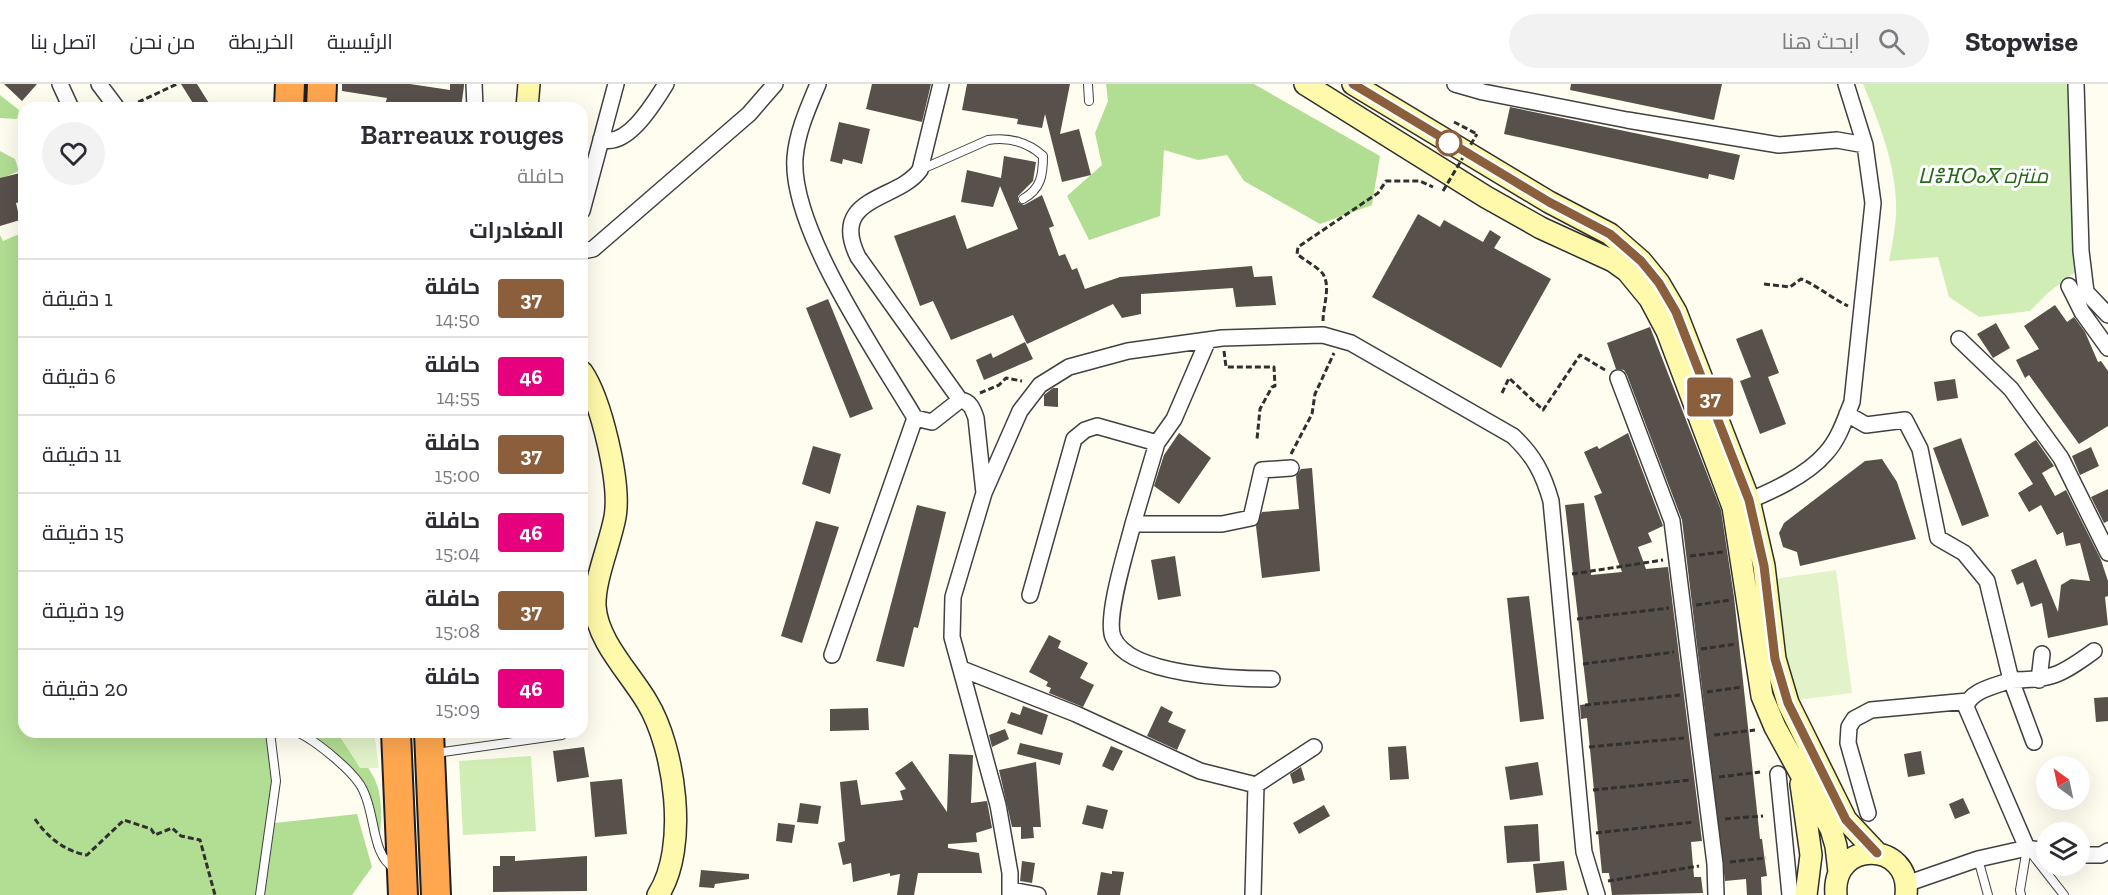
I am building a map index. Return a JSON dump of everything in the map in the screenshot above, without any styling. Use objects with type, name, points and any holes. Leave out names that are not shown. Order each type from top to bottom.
[{"type":"highway","points":[[289,102],[290,84]]},
{"type":"highway","points":[[321,102],[322,84]]},
{"type":"highway","points":[[396,738],[402,884]]},
{"type":"highway","points":[[430,743],[436,895]]},
{"type":"street","points":[[60,84],[68,102]]},
{"type":"street","points":[[99,84],[112,102]]},
{"type":"street","points":[[474,84],[474,102]]},
{"type":"street","points":[[527,102],[529,84]]},
{"type":"street","points":[[588,188],[616,84]]},
{"type":"street","points":[[601,139],[609,142],[621,138],[650,110],[666,84]]},
{"type":"street","points":[[588,251],[591,251],[748,114],[775,84]]},
{"type":"street","points":[[818,84],[800,129],[795,159],[797,190],[806,219],[841,294],[915,418],[932,422],[960,400]]},
{"type":"street","points":[[941,84],[920,170],[911,181],[864,204],[854,220],[852,239],[864,265],[960,400],[972,407],[976,418],[984,493]]},
{"type":"street","points":[[1305,84],[1486,197],[1541,228],[1645,278]]},
{"type":"street","points":[[1353,84],[1549,202],[1610,234],[1676,312],[1764,566],[1775,659],[1788,703],[1846,820],[1877,853],[1897,864],[1906,890],[1978,859],[2027,848],[2036,849]]},
{"type":"street","points":[[1455,84],[1483,92],[1627,120],[1779,145],[1837,140],[1865,145]]},
{"type":"street","points":[[1741,504],[1804,471],[1826,453],[1852,402],[1873,203],[1865,145],[1846,84]]},
{"type":"street","points":[[2076,84],[2081,251],[2086,292],[2108,315]]},
{"type":"street","points":[[2069,286],[2082,312],[2108,348]]},
{"type":"street","points":[[1038,895],[1010,892],[998,805],[952,637],[953,597],[984,493],[1020,411],[1040,385],[1070,367],[1093,359],[1128,351],[1208,340],[1323,335],[1351,343],[1513,436],[1532,454],[1543,474],[1551,501],[1584,852],[1600,888]]},
{"type":"street","points":[[1959,339],[2011,389],[2061,458],[2108,553]]},
{"type":"street","points":[[1208,340],[1174,419],[1157,443],[1132,524],[1111,617],[1113,637],[1123,652],[1152,666],[1232,680],[1272,679]]},
{"type":"street","points":[[1618,378],[1672,521],[1710,820],[1716,895]]},
{"type":"street","points":[[588,381],[593,388],[602,420],[615,484],[616,514],[597,591],[598,621],[603,634],[648,704],[660,729],[675,795],[674,855],[658,895]]},
{"type":"street","points":[[1847,414],[1866,424],[1905,420],[1920,448],[1938,538],[1964,553],[1987,581],[2011,680],[2034,742]]},
{"type":"street","points":[[832,655],[915,418]]},
{"type":"street","points":[[1030,595],[1074,439],[1085,430],[1097,426],[1157,443]]},
{"type":"street","points":[[1132,524],[1222,524],[1251,518],[1262,470],[1287,468]]},
{"type":"street","points":[[1741,504],[1762,696],[1810,838],[1810,875],[1806,895]]},
{"type":"street","points":[[1868,813],[1848,743],[1849,727],[1854,719],[1871,710],[1968,701],[1977,693],[2011,680],[2038,680],[2063,674],[2094,651]]},
{"type":"street","points":[[2038,680],[2042,654]]},
{"type":"street","points":[[962,669],[1076,714],[1200,771],[1256,785],[1314,747]]},
{"type":"street","points":[[1968,701],[1968,713],[2027,848]]},
{"type":"street","points":[[1788,771],[1831,830],[1836,846],[1839,872],[1836,895]]},
{"type":"street","points":[[1788,771],[1790,895]]},
{"type":"street","points":[[1254,895],[1256,785]]},
{"type":"street","points":[[2090,855],[2101,855],[2108,851]]},
{"type":"street","points":[[1839,872],[1855,856],[1877,853]]},
{"type":"lane","points":[[1088,84],[1089,101]]},
{"type":"lane","points":[[920,170],[988,141],[1000,139],[1032,146],[1043,156],[1043,173],[1032,194],[1023,199]]},
{"type":"lane","points":[[260,895],[276,782],[271,738]]},
{"type":"lane","points":[[305,738],[332,757],[363,788],[374,818],[379,854],[402,884]]},
{"type":"lane","points":[[430,743],[512,738]]},
{"type":"lane","points":[[2021,895],[2019,890],[2027,848]]},
{"type":"lane","points":[[2027,848],[2064,895]]},
{"type":"lane","points":[[1978,859],[1988,895]]},
{"type":"path","points":[[138,102],[177,84]]},
{"type":"path","points":[[1443,191],[1477,134],[1449,120]]},
{"type":"path","points":[[1323,304],[1328,287],[1323,273],[1297,254],[1298,247],[1378,193],[1386,181],[1420,181]]},
{"type":"path","points":[[1764,284],[1790,287],[1801,279],[1861,313]]},
{"type":"path","points":[[1287,468],[1312,414],[1315,394],[1336,349]]},
{"type":"path","points":[[1502,393],[1509,378],[1543,410],[1580,355],[1618,378]]},
{"type":"path","points":[[1226,367],[1274,367],[1275,386],[1272,387],[1260,409],[1257,439]]},
{"type":"path","points":[[980,393],[999,385],[1006,378],[1022,381]]},
{"type":"path","points":[[1570,574],[1723,552]]},
{"type":"path","points":[[1575,620],[1739,598]]},
{"type":"path","points":[[1583,664],[1744,643]]},
{"type":"path","points":[[1583,705],[1749,686]]},
{"type":"path","points":[[1587,748],[1755,730]]},
{"type":"path","points":[[1589,790],[1760,772]]},
{"type":"path","points":[[1595,833],[1763,816]]},
{"type":"path","points":[[35,819],[42,829],[71,853],[87,855],[124,820],[151,829],[155,835],[172,828],[181,836],[200,840],[215,895]]},
{"type":"path","points":[[1600,888],[1715,864],[1766,858]]},
{"type":"green space","points":[[1106,84],[1254,84],[1380,156],[1372,205],[1320,224],[1244,181],[1227,155],[1198,160],[1164,150],[1160,216],[1089,240],[1067,196],[1102,165],[1095,133],[1108,101]]},
{"type":"green space","name":"ⵡⴻⴼⵔⴰⴳ منتزه","points":[[1863,84],[2074,84],[2075,272],[2049,292],[2030,311],[1979,317],[1949,297],[1938,257],[1889,261],[1896,215],[1894,181],[1887,148]]},
{"type":"green space","points":[[0,95],[18,109],[18,114],[17,119],[0,118]]},
{"type":"green space","points":[[0,151],[15,159],[18,171],[0,179]]},
{"type":"green space","points":[[0,235],[3,241],[18,235],[18,738],[272,738],[275,823],[357,814],[372,867],[352,895],[0,895]]},
{"type":"green space","points":[[1836,570],[1852,693],[1790,701],[1774,579]]},
{"type":"green space","points":[[308,738],[340,738],[369,769],[375,780],[381,807],[379,843],[352,773]]},
{"type":"green space","points":[[341,738],[375,738],[379,768],[360,768]]},
{"type":"green space","points":[[531,756],[536,831],[463,835],[459,761]]},
{"type":"building","points":[[4,84],[37,84],[22,101]]},
{"type":"building","points":[[181,84],[197,84],[208,102],[192,102]]},
{"type":"building","points":[[342,84],[410,84],[450,90],[450,84],[464,84],[462,102],[386,102],[387,98],[342,91]]},
{"type":"building","points":[[872,84],[931,84],[922,122],[866,109]]},
{"type":"building","points":[[967,84],[1070,84],[1060,134],[1079,129],[1091,175],[1062,182],[1045,114],[1042,128],[1017,124],[1018,119],[962,110]]},
{"type":"building","points":[[1571,84],[1722,84],[1714,120],[1570,90]]},
{"type":"building","points":[[1510,107],[1740,155],[1734,180],[1709,174],[1708,179],[1504,134]]},
{"type":"building","points":[[839,122],[870,129],[862,164],[843,159],[842,164],[830,161]]},
{"type":"building","points":[[1004,156],[1036,162],[1033,181],[1018,196],[1018,202],[1024,205],[1042,195],[1054,226],[1049,228],[1059,256],[1065,254],[1072,270],[1077,268],[1085,289],[1120,277],[1252,266],[1254,277],[1272,276],[1276,305],[1236,307],[1233,288],[1141,294],[1141,314],[1122,318],[1113,304],[1027,344],[1013,315],[951,340],[933,301],[920,306],[894,236],[955,215],[967,249],[1018,229],[1000,186],[993,207],[961,202],[967,170],[1001,178]]},
{"type":"building","points":[[18,174],[18,202],[16,203],[18,221],[0,226],[0,178]]},
{"type":"building","points":[[1418,214],[1440,227],[1444,220],[1483,242],[1490,230],[1501,237],[1494,248],[1551,279],[1501,368],[1372,297]]},
{"type":"building","points":[[828,299],[873,409],[850,418],[806,308]]},
{"type":"building","points":[[2055,305],[2067,322],[2074,317],[2085,332],[2098,362],[2101,361],[2108,371],[2108,426],[2079,444],[2029,375],[2025,378],[2016,360],[2039,349],[2024,326]]},
{"type":"building","points":[[1996,323],[2010,348],[1993,358],[1977,334]]},
{"type":"building","points":[[1650,327],[1721,510],[1734,597],[1760,839],[1762,839],[1767,876],[1761,877],[1762,895],[1747,895],[1746,879],[1725,881],[1682,520],[1627,375],[1624,370],[1616,369],[1607,343]]},
{"type":"building","points":[[1762,329],[1779,373],[1768,377],[1786,424],[1760,434],[1740,381],[1751,377],[1736,339]]},
{"type":"building","points":[[1025,342],[1033,359],[984,380],[976,360],[991,353],[993,358]]},
{"type":"building","points":[[1955,379],[1958,398],[1937,401],[1934,382]]},
{"type":"building","points":[[1053,388],[1058,388],[1058,407],[1044,406],[1044,395]]},
{"type":"building","points":[[1179,433],[1211,458],[1179,504],[1154,486],[1164,455]]},
{"type":"building","points":[[1628,433],[1663,526],[1648,533],[1652,542],[1638,547],[1646,569],[1668,567],[1702,841],[1691,842],[1694,877],[1701,877],[1703,893],[1612,895],[1609,873],[1602,873],[1587,718],[1581,719],[1580,705],[1588,704],[1565,505],[1584,503],[1591,575],[1622,572],[1594,496],[1602,493],[1584,452],[1597,446],[1599,449]]},
{"type":"building","points":[[1961,438],[1989,516],[1962,526],[1933,448]]},
{"type":"building","points":[[2036,440],[2054,466],[2042,473],[2055,496],[2066,490],[2101,560],[2108,581],[2108,596],[2105,597],[2108,625],[2048,638],[2042,603],[2031,607],[2023,582],[2017,585],[2011,570],[2036,559],[2058,612],[2061,585],[2071,579],[2090,581],[2080,543],[2066,546],[2063,532],[2057,535],[2041,505],[2029,512],[2018,493],[2033,484],[2014,454]]},
{"type":"building","points":[[813,446],[841,454],[830,494],[802,484]]},
{"type":"building","points":[[2091,447],[2099,466],[2080,475],[2072,456]]},
{"type":"building","points":[[1882,459],[1897,482],[1916,539],[1800,566],[1797,552],[1783,547],[1779,533],[1784,523],[1865,461]]},
{"type":"building","points":[[1312,468],[1320,571],[1262,578],[1256,526],[1262,512],[1299,509],[1296,476],[1301,469]]},
{"type":"building","points":[[2108,489],[2108,521],[2104,523],[2091,497]]},
{"type":"building","points":[[917,505],[946,512],[918,628],[914,627],[904,667],[876,661]]},
{"type":"building","points":[[816,521],[839,527],[802,643],[781,636]]},
{"type":"building","points":[[1175,556],[1181,596],[1158,600],[1151,560]]},
{"type":"building","points":[[1529,596],[1544,719],[1520,722],[1507,598]]},
{"type":"building","points":[[1049,635],[1061,641],[1058,648],[1088,663],[1080,678],[1094,685],[1083,707],[1049,693],[1051,688],[1046,686],[1048,682],[1029,672]]},
{"type":"building","points":[[2108,697],[2108,721],[2096,722],[2094,698]]},
{"type":"building","points":[[1023,706],[1048,715],[1042,735],[1007,723],[1011,712],[1020,715]]},
{"type":"building","points":[[1161,706],[1173,712],[1168,722],[1186,730],[1177,750],[1147,736]]},
{"type":"building","points":[[868,708],[869,730],[830,731],[830,709]]},
{"type":"building","points":[[1005,729],[1009,739],[992,747],[989,735]]},
{"type":"building","points":[[1020,743],[1063,753],[1060,765],[1017,754]]},
{"type":"building","points":[[1111,746],[1123,751],[1113,771],[1102,766]]},
{"type":"building","points":[[1406,746],[1409,779],[1390,780],[1388,747]]},
{"type":"building","points":[[584,747],[589,777],[557,782],[553,751]]},
{"type":"building","points":[[1921,751],[1925,774],[1908,777],[1904,754]]},
{"type":"building","points":[[949,754],[973,755],[971,803],[987,801],[992,828],[976,833],[977,842],[948,844],[948,848],[979,853],[982,873],[918,873],[914,895],[897,895],[900,874],[890,876],[890,873],[853,882],[851,863],[843,865],[838,843],[845,841],[840,782],[857,780],[861,805],[903,800],[900,791],[906,789],[895,773],[912,761],[947,812]]},
{"type":"building","points":[[1036,762],[1041,827],[1033,827],[1034,838],[1021,839],[1021,827],[1012,827],[999,770]]},
{"type":"building","points":[[1538,762],[1543,795],[1510,800],[1505,767]]},
{"type":"building","points":[[1301,767],[1305,780],[1293,784],[1290,774]]},
{"type":"building","points":[[622,779],[627,834],[595,837],[590,782]]},
{"type":"building","points":[[1963,798],[1970,813],[1955,819],[1949,804]]},
{"type":"building","points":[[800,803],[821,806],[818,824],[797,822]]},
{"type":"building","points":[[1087,805],[1108,810],[1103,829],[1082,824]]},
{"type":"building","points":[[1324,805],[1330,816],[1299,834],[1293,823]]},
{"type":"building","points":[[778,823],[795,825],[792,843],[776,841]]},
{"type":"building","points":[[1538,824],[1540,861],[1507,863],[1504,826]]},
{"type":"building","points":[[500,856],[515,856],[515,861],[587,856],[587,891],[493,892],[493,866],[500,866]]},
{"type":"building","points":[[1022,861],[1035,863],[1032,883],[1020,881]]},
{"type":"building","points":[[1564,861],[1567,890],[1536,893],[1533,864]]},
{"type":"building","points":[[701,870],[749,874],[749,879],[715,884],[714,888],[699,887]]},
{"type":"building","points":[[1112,871],[1124,872],[1120,895],[1097,895],[1101,872],[1112,874]]},
{"type":"bus line","name":"37","points":[[1353,84],[1549,202],[1610,234],[1641,261],[1659,283],[1676,312],[1749,500],[1764,566],[1775,659],[1781,685],[1837,805],[1856,834],[1877,853]]}]
